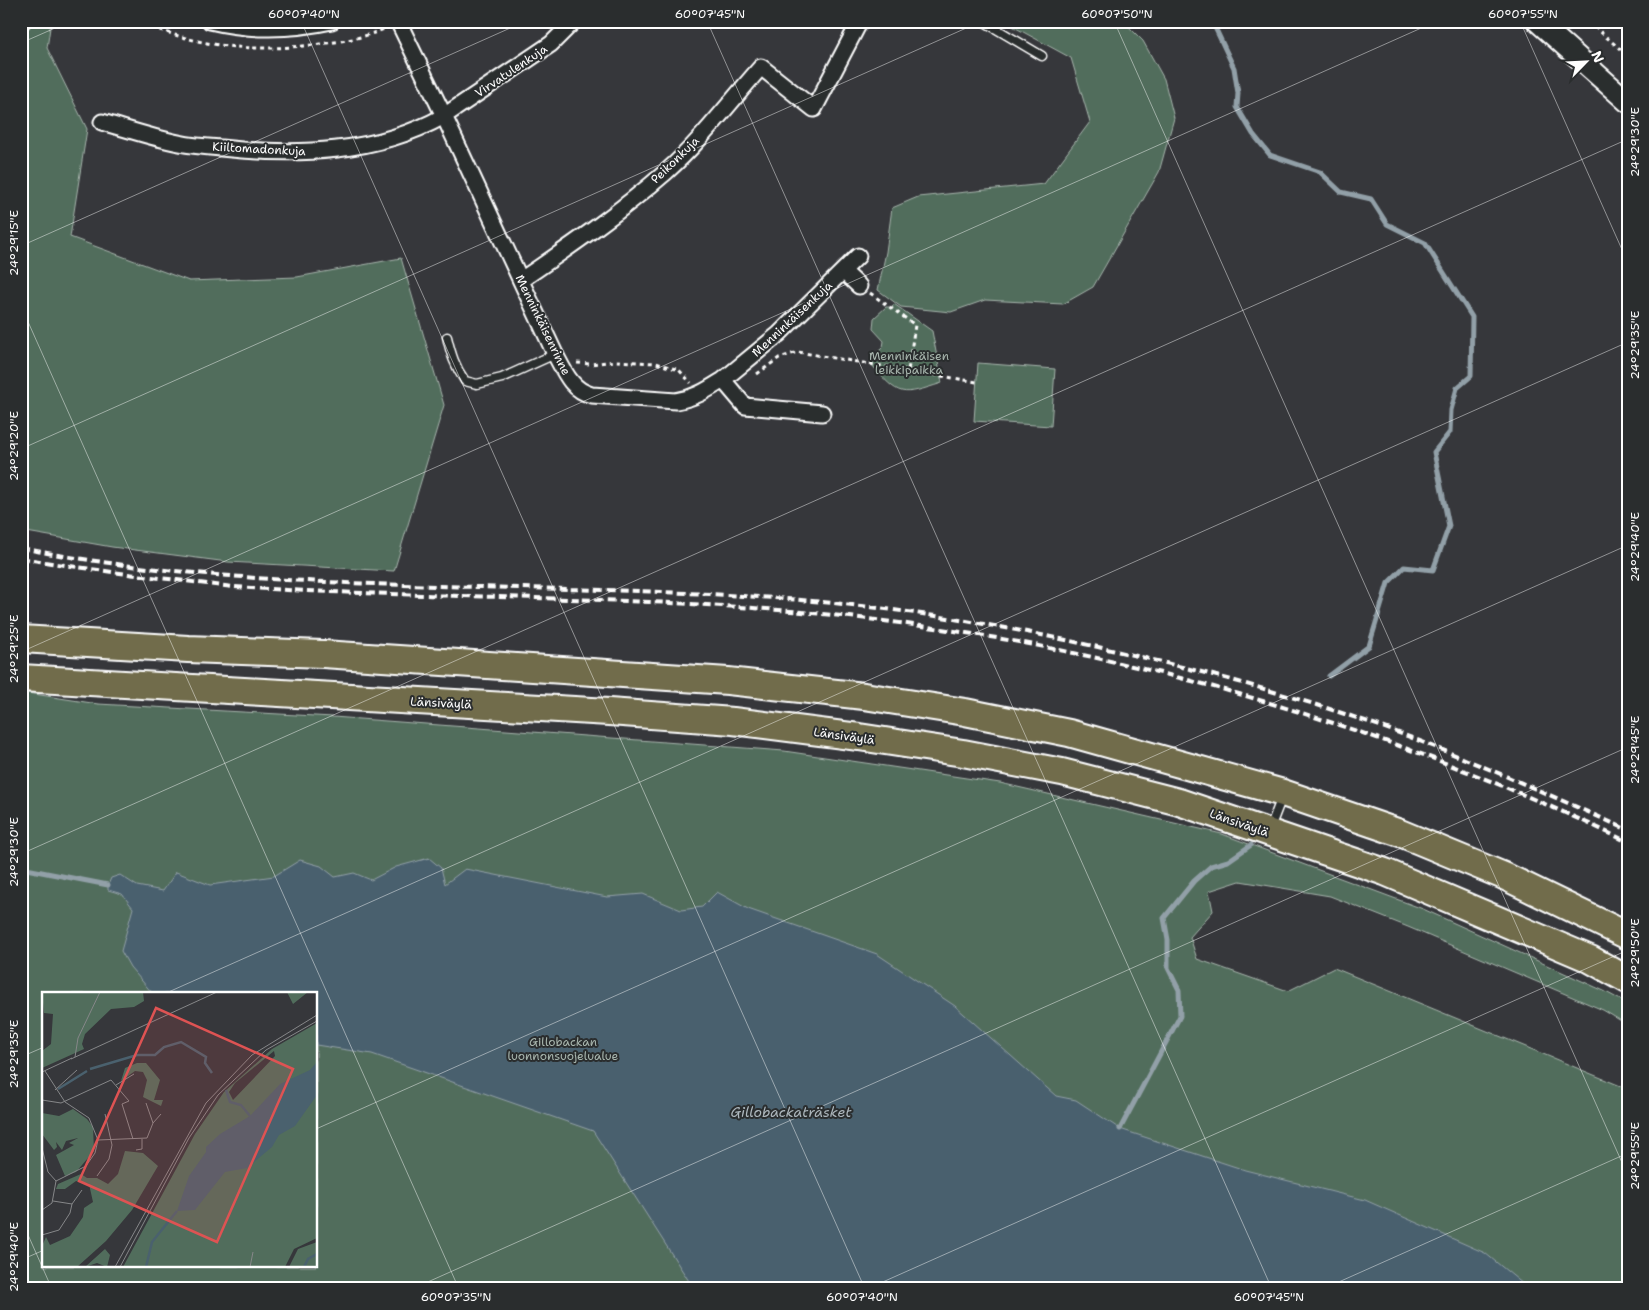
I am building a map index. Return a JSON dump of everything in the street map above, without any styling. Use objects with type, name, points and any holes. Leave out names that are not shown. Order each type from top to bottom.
[{"type":"highway","points":[[21,639],[188,649],[323,654],[602,671],[728,681],[864,696],[965,712],[1069,733],[1283,793],[1400,833],[1495,872],[1628,936]]},
{"type":"highway","name":"Länsiväylä","points":[[21,678],[599,711],[733,721],[859,737],[963,753],[1062,772],[1179,802],[1385,872],[1590,959],[1628,980]]},
{"type":"main road","points":[[1537,21],[1628,102]]},
{"type":"street","points":[[210,21],[248,28],[274,29],[303,27],[332,21]]},
{"type":"street","name":"Menninkäisenrinne","points":[[398,21],[521,280],[554,354],[566,375],[579,391],[676,401],[689,399],[728,385]]},
{"type":"street","name":"Virvatulenkuja","points":[[444,116],[550,44],[574,21]]},
{"type":"street","name":"Peikonkuja","points":[[521,280],[571,247],[666,172],[761,67],[814,109],[860,21]]},
{"type":"street","name":"Kiiltomadonkuja","points":[[102,122],[180,144],[282,153],[312,152],[365,145],[404,135],[427,126],[444,116]]},
{"type":"street","name":"Menninkäisenkuja","points":[[728,385],[858,256]]},
{"type":"street","points":[[843,271],[860,286]]},
{"type":"street","points":[[728,385],[745,406],[822,413]]},
{"type":"lane","points":[[983,21],[1042,56]]},
{"type":"lane","points":[[447,337],[457,370],[465,381],[477,384],[502,378],[554,354]]},
{"type":"lane","points":[[1269,833],[1283,793]]},
{"type":"path","points":[[21,34],[34,21]]},
{"type":"path","points":[[1588,21],[1628,56]]},
{"type":"path","points":[[860,286],[915,325],[908,371]]},
{"type":"path","points":[[728,385],[779,358],[798,352],[977,382]]},
{"type":"path","points":[[572,359],[582,364],[616,361],[656,363],[670,366],[679,370],[701,395]]},
{"type":"green space","points":[[21,21],[51,21],[47,48],[87,129],[70,237],[189,281],[297,277],[401,258],[444,405],[394,571],[228,562],[112,547],[21,531]]},
{"type":"green space","points":[[1003,21],[1123,21],[1143,41],[1164,79],[1174,118],[1159,172],[1093,287],[1063,304],[985,300],[951,312],[901,307],[878,290],[892,208],[918,197],[1044,184],[1090,122],[1071,58]]},
{"type":"green space","name":"Menninkäisen leikkipaikka","points":[[894,304],[932,331],[942,383],[909,392],[902,391],[889,383],[871,364],[871,359],[883,347],[884,341],[873,329],[874,318],[886,307],[892,307]]},
{"type":"green space","points":[[978,363],[1055,369],[1051,426],[974,421]]},
{"type":"green space","name":"Gillobackan luonnonsuojelualue","points":[[21,692],[98,704],[333,717],[784,751],[1000,783],[1222,834],[1423,909],[1604,991],[1628,1004],[1628,1025],[1603,1010],[1330,896],[1240,881],[1209,891],[1213,911],[1190,937],[1197,959],[1288,991],[1334,968],[1628,1089],[1628,1289],[21,1289]]},
{"type":"water","name":"Gillobackaträsket","points":[[429,858],[441,868],[445,884],[465,869],[607,897],[643,894],[681,910],[702,907],[717,892],[748,909],[877,954],[955,1006],[1056,1096],[1076,1100],[1120,1129],[1245,1170],[1365,1200],[1485,1253],[1529,1289],[694,1289],[593,1131],[372,1054],[318,1045],[318,992],[151,992],[130,967],[121,951],[133,908],[122,894],[108,890],[111,878],[120,875],[137,886],[163,891],[176,872],[210,885],[274,876],[300,860],[321,866],[335,877],[354,873],[371,880],[396,867]]},
{"type":"waterway","points":[[1212,21],[1234,68],[1238,93],[1237,107],[1253,134],[1270,155],[1320,172],[1341,192],[1371,199],[1387,224],[1425,243],[1472,317],[1471,376],[1457,388],[1451,410],[1450,432],[1434,452],[1449,526],[1433,570],[1404,567],[1388,583],[1369,646],[1329,676]]},
{"type":"waterway","points":[[1120,1129],[1180,1016],[1179,990],[1168,968],[1168,940],[1164,918],[1194,881],[1211,866],[1228,861],[1251,845]]},
{"type":"waterway","points":[[21,868],[108,885]]},
{"type":"railway","points":[[21,548],[119,564],[217,575],[316,582],[713,594],[859,606],[1000,627],[1186,668],[1325,708],[1435,747],[1628,830]]},
{"type":"railway","points":[[21,558],[118,573],[242,587],[742,607],[812,613],[918,626],[1023,643],[1127,665],[1230,692],[1332,723],[1432,758],[1531,798],[1628,842]]}]
